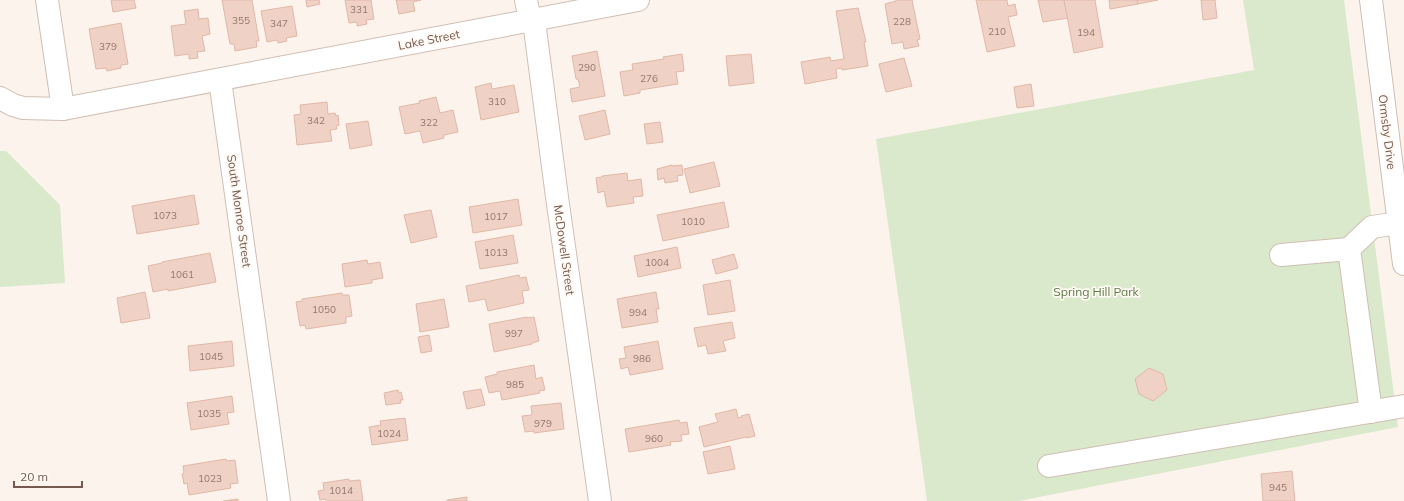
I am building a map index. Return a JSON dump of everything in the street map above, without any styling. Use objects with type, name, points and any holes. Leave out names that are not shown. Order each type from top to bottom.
[{"type":"street","points":[[47,0],[63,109]]},
{"type":"street","name":"Lake Street","points":[[220,80],[528,10],[638,0]]},
{"type":"street","name":"Ormsby Drive","points":[[1371,0],[1404,264]]},
{"type":"street","name":"McDowell Street","points":[[528,10],[534,29],[556,197],[600,501]]},
{"type":"street","points":[[0,98],[13,105],[23,108],[63,109],[220,80]]},
{"type":"street","name":"South Monroe Street","points":[[220,80],[279,501]]},
{"type":"street","points":[[1281,255],[1349,249],[1372,227],[1399,223]]},
{"type":"street","points":[[1349,249],[1372,412]]},
{"type":"street","points":[[1049,466],[1404,406]]},
{"type":"green space","name":"Spring Hill Park","points":[[1243,0],[1344,0],[1398,427],[1019,501],[927,501],[876,139],[1254,70]]},
{"type":"green space","points":[[0,151],[6,151],[60,205],[65,283],[0,287]]},
{"type":"building","points":[[111,0],[134,0],[136,8],[113,12]]},
{"type":"building","points":[[222,0],[252,0],[259,41],[256,41],[257,47],[235,51],[234,44],[230,44]]},
{"type":"building","points":[[306,0],[319,0],[320,4],[307,7]]},
{"type":"building","points":[[345,0],[371,0],[374,19],[366,20],[367,24],[357,26],[357,22],[349,23]]},
{"type":"building","points":[[396,0],[421,0],[413,2],[415,11],[399,14]]},
{"type":"building","points":[[896,0],[912,0],[920,39],[917,40],[919,46],[904,49],[903,42],[892,44],[885,4]]},
{"type":"building","points":[[976,0],[1007,0],[1008,6],[1015,4],[1017,15],[1008,17],[1015,46],[987,52]]},
{"type":"building","points":[[1038,0],[1064,0],[1068,18],[1043,22]]},
{"type":"building","points":[[1064,0],[1095,0],[1103,47],[1074,53]]},
{"type":"building","points":[[1109,0],[1137,0],[1138,4],[1110,9]]},
{"type":"building","points":[[1137,0],[1158,0],[1138,4]]},
{"type":"building","points":[[1201,0],[1215,0],[1217,18],[1203,20]]},
{"type":"building","points":[[292,6],[297,36],[286,38],[287,41],[278,43],[277,40],[267,42],[261,11]]},
{"type":"building","points":[[858,8],[866,42],[864,42],[868,66],[842,70],[842,68],[836,69],[837,78],[805,84],[801,62],[830,57],[831,61],[844,59],[836,11]]},
{"type":"building","points":[[198,9],[199,19],[208,18],[210,34],[202,36],[205,51],[197,52],[198,58],[189,59],[189,54],[175,56],[171,26],[186,24],[184,11]]},
{"type":"building","points":[[121,23],[128,64],[121,65],[121,68],[107,71],[106,68],[96,69],[89,29]]},
{"type":"building","points":[[597,51],[605,96],[572,102],[570,89],[580,87],[578,79],[576,79],[572,56]]},
{"type":"building","points":[[682,54],[684,71],[676,72],[678,84],[640,90],[640,93],[624,96],[620,72],[633,70],[632,64],[664,59],[663,57]]},
{"type":"building","points":[[751,54],[754,83],[729,86],[726,56]]},
{"type":"building","points":[[904,58],[912,86],[886,92],[879,64]]},
{"type":"building","points":[[491,83],[492,89],[514,85],[519,112],[481,120],[475,87]]},
{"type":"building","points":[[1031,84],[1034,106],[1017,108],[1014,87]]},
{"type":"building","points":[[436,97],[440,113],[453,110],[458,132],[444,135],[444,138],[423,143],[420,131],[405,134],[399,107],[420,103],[419,101]]},
{"type":"building","points":[[327,102],[328,114],[335,113],[336,116],[338,115],[339,125],[336,126],[337,129],[330,130],[332,141],[297,145],[294,115],[301,114],[300,105]]},
{"type":"building","points":[[605,110],[610,134],[585,140],[579,116]]},
{"type":"building","points":[[368,121],[372,145],[350,149],[346,124]]},
{"type":"building","points":[[660,122],[663,142],[647,144],[644,124]]},
{"type":"building","points":[[714,162],[720,186],[690,193],[684,169]]},
{"type":"building","points":[[672,165],[682,165],[683,175],[677,176],[678,181],[665,183],[664,178],[658,180],[657,169]]},
{"type":"building","points":[[627,173],[628,181],[641,179],[643,196],[633,197],[634,203],[607,207],[604,191],[598,193],[596,178]]},
{"type":"building","points":[[194,195],[199,224],[137,234],[132,206]]},
{"type":"building","points":[[518,199],[522,225],[473,233],[469,207]]},
{"type":"building","points":[[724,202],[729,227],[663,241],[657,215]]},
{"type":"building","points":[[431,210],[437,237],[411,243],[404,215]]},
{"type":"building","points":[[513,235],[518,263],[480,269],[475,242]]},
{"type":"building","points":[[677,247],[681,268],[638,277],[634,256]]},
{"type":"building","points":[[210,253],[216,282],[168,291],[168,289],[153,292],[148,266]]},
{"type":"building","points":[[734,254],[738,268],[716,274],[712,260]]},
{"type":"building","points":[[367,260],[368,264],[380,262],[383,278],[372,280],[372,283],[345,287],[342,264]]},
{"type":"building","points":[[519,275],[520,278],[526,277],[529,290],[522,291],[524,303],[488,311],[485,299],[469,302],[466,286]]},
{"type":"building","points":[[730,280],[735,311],[708,315],[703,285]]},
{"type":"building","points":[[145,292],[150,318],[121,323],[117,298]]},
{"type":"building","points":[[656,292],[659,309],[656,309],[658,322],[622,328],[617,299]]},
{"type":"building","points":[[342,293],[342,295],[349,295],[352,316],[346,317],[346,323],[306,329],[305,325],[300,326],[296,302],[302,301],[302,299]]},
{"type":"building","points":[[444,299],[449,327],[420,332],[416,304]]},
{"type":"building","points":[[534,317],[539,341],[532,344],[494,352],[489,324]]},
{"type":"building","points":[[732,322],[735,338],[723,341],[726,351],[708,354],[706,345],[698,347],[694,328]]},
{"type":"building","points":[[429,335],[432,351],[421,353],[418,337]]},
{"type":"building","points":[[232,341],[234,366],[190,371],[188,346]]},
{"type":"building","points":[[658,341],[663,369],[630,375],[628,367],[621,369],[619,359],[626,358],[624,347]]},
{"type":"building","points":[[534,365],[536,379],[542,377],[545,390],[539,391],[540,393],[502,400],[500,391],[489,393],[485,377],[497,374],[497,372]]},
{"type":"building","points":[[1149,368],[1163,374],[1167,390],[1153,401],[1139,394],[1135,379]]},
{"type":"building","points":[[481,389],[485,405],[467,409],[463,392]]},
{"type":"building","points":[[398,390],[399,393],[401,392],[403,400],[400,400],[401,403],[386,405],[384,393]]},
{"type":"building","points":[[232,396],[234,412],[227,413],[229,424],[191,430],[187,403]]},
{"type":"building","points":[[561,403],[564,429],[534,433],[534,431],[525,432],[522,416],[532,415],[531,406]]},
{"type":"building","points":[[736,409],[738,418],[749,414],[755,436],[704,447],[699,427],[718,422],[715,414]]},
{"type":"building","points":[[405,418],[408,440],[372,445],[369,427],[381,425],[380,421]]},
{"type":"building","points":[[679,420],[680,423],[687,422],[689,434],[681,435],[682,441],[670,442],[671,445],[629,452],[625,429]]},
{"type":"building","points":[[730,446],[735,469],[708,474],[703,452]]},
{"type":"building","points":[[226,459],[227,461],[235,460],[238,483],[230,484],[231,488],[189,495],[187,483],[184,484],[182,474],[184,473],[183,466]]},
{"type":"building","points":[[1292,471],[1295,501],[1263,501],[1261,474]]},
{"type":"building","points":[[349,479],[349,481],[360,480],[363,501],[320,500],[318,491],[324,490],[323,483]]},
{"type":"building","points":[[467,497],[467,501],[447,501],[447,500]]},
{"type":"building","points":[[238,499],[238,501],[223,501]]}]
